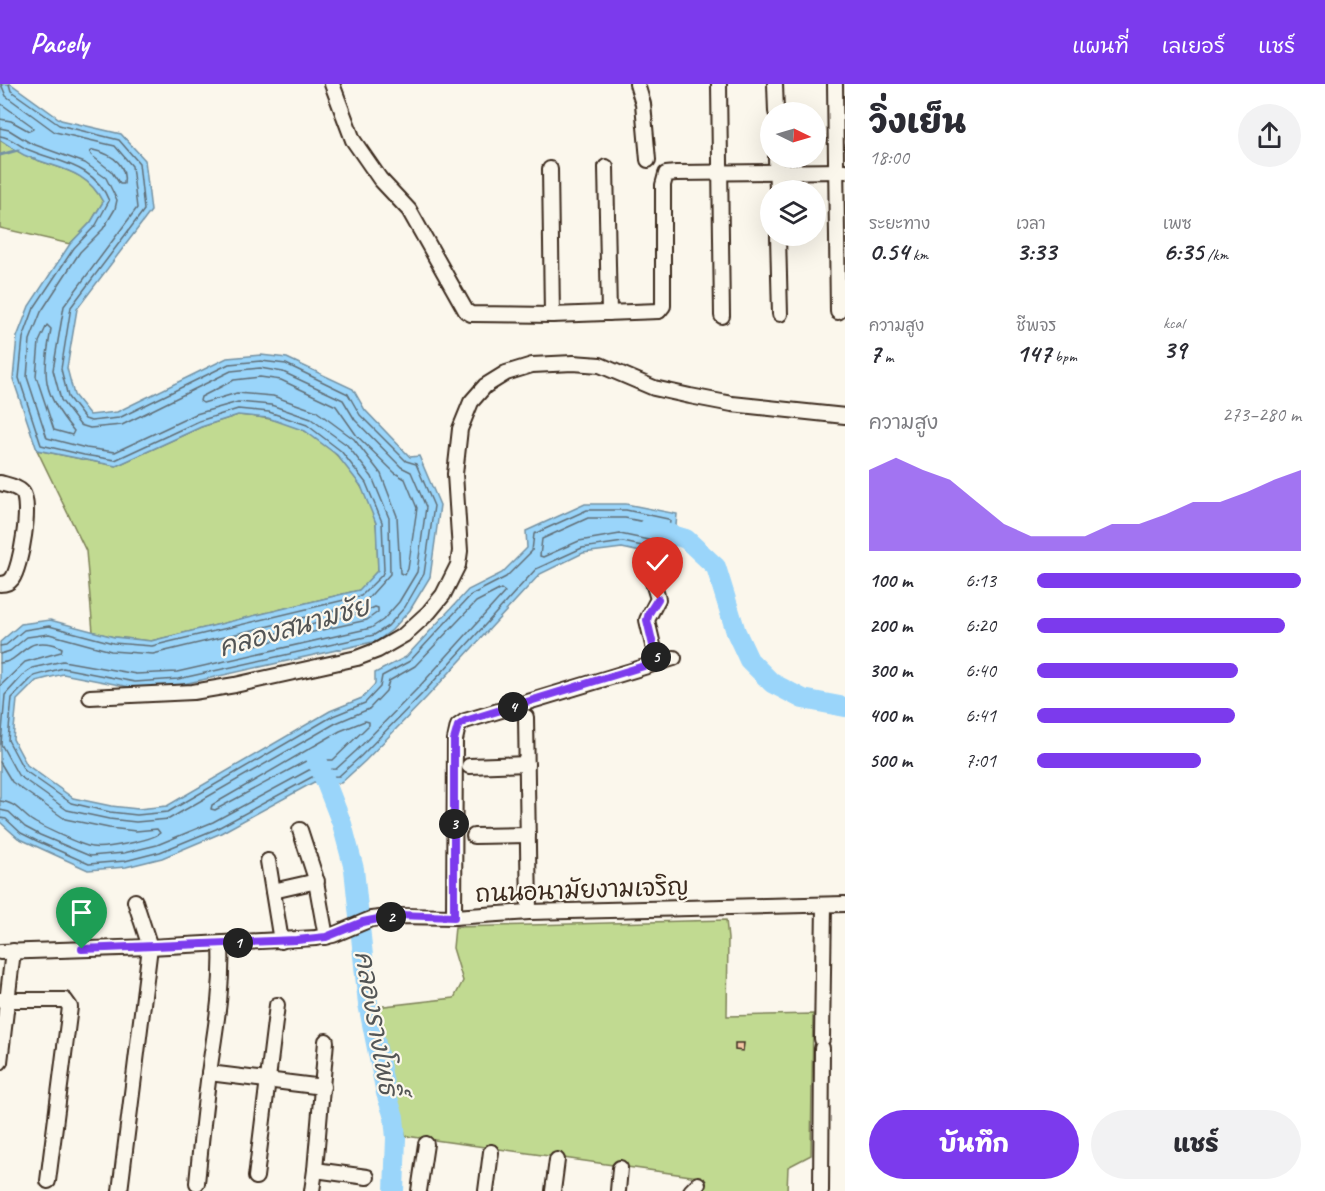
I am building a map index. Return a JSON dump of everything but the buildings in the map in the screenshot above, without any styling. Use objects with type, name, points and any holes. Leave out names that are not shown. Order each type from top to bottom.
[{"type":"street","points":[[332,84],[353,140],[380,179],[409,210],[466,311],[471,314],[552,315],[663,308],[663,185],[666,174],[721,172],[760,167]]},
{"type":"street","points":[[637,84],[643,104],[648,160]]},
{"type":"street","points":[[719,84],[722,316]]},
{"type":"street","points":[[775,84],[776,102]]},
{"type":"street","points":[[836,84],[841,171],[838,312]]},
{"type":"street","points":[[606,167],[609,313]]},
{"type":"street","points":[[808,168],[841,171]]},
{"type":"street","points":[[550,169],[552,315]]},
{"type":"street","points":[[778,246],[780,314]]},
{"type":"street","points":[[90,697],[193,692],[235,685],[266,676],[357,658],[378,650],[404,635],[429,612],[443,595],[458,565],[460,551],[455,474],[460,429],[471,402],[485,386],[506,373],[532,365],[573,363],[600,365],[654,388],[690,396],[732,404],[845,416]]},
{"type":"street","points":[[0,483],[13,486],[23,492],[27,502],[20,560],[12,580],[0,584]]},
{"type":"street","points":[[648,566],[658,599],[647,620],[657,662]]},
{"type":"street","points":[[454,917],[454,740],[458,726],[465,721],[674,658]]},
{"type":"street","points":[[526,717],[529,912]]},
{"type":"street","points":[[469,766],[527,764]]},
{"type":"street","points":[[300,830],[316,881],[326,937]]},
{"type":"street","points":[[474,836],[528,835]]},
{"type":"street","points":[[268,861],[281,941]]},
{"type":"street","points":[[273,891],[316,881]]},
{"type":"street","points":[[120,1191],[150,947],[135,901]]},
{"type":"street","name":"ถนนอนามัยงามเจริญ","points":[[7,952],[221,944],[326,937],[371,920],[405,915],[454,917],[529,912],[845,904]]},
{"type":"street","points":[[821,1191],[825,905]]},
{"type":"street","points":[[197,1183],[223,973],[221,944]]},
{"type":"street","points":[[0,1062],[7,952]]},
{"type":"street","points":[[4,1000],[65,1000],[70,1007],[48,1181]]},
{"type":"street","points":[[256,1177],[277,1005]]},
{"type":"street","points":[[312,1191],[326,1041]]},
{"type":"street","points":[[209,1073],[323,1087]]},
{"type":"street","points":[[419,1191],[426,1144]]},
{"type":"street","points":[[486,1191],[491,1152]]},
{"type":"street","points":[[553,1191],[557,1161]]},
{"type":"street","points":[[618,1191],[621,1168]]},
{"type":"street","points":[[315,1170],[367,1177]]},
{"type":"green space","points":[[0,140],[25,155],[79,176],[96,191],[103,202],[91,222],[70,244],[0,228]]},
{"type":"green space","points":[[238,415],[273,420],[297,427],[317,438],[340,458],[359,483],[372,511],[377,530],[378,570],[360,590],[151,641],[93,632],[86,551],[37,450],[116,466],[201,427]]},
{"type":"green space","points":[[726,920],[728,939],[727,1016],[813,1014],[811,1155],[788,1167],[787,1191],[701,1191],[705,1187],[698,1177],[406,1136],[395,1109],[375,1020],[376,1007],[454,998],[463,981],[453,948],[455,927]]},
{"type":"water","points":[[0,84],[11,84],[61,120],[121,134],[145,160],[151,211],[77,309],[67,368],[74,395],[90,415],[117,412],[227,358],[261,355],[287,358],[353,389],[365,410],[410,457],[419,456],[440,505],[430,577],[410,610],[392,630],[377,641],[179,685],[135,688],[63,674],[36,681],[17,700],[13,739],[27,765],[73,798],[138,809],[167,806],[330,711],[362,698],[375,684],[375,673],[406,657],[468,590],[502,573],[527,548],[526,531],[585,504],[626,504],[677,514],[673,559],[622,548],[583,553],[540,574],[427,697],[341,783],[314,782],[219,834],[162,858],[126,867],[88,870],[18,838],[0,822],[0,642],[21,624],[50,620],[114,637],[151,641],[359,590],[378,570],[376,523],[361,486],[337,455],[305,431],[268,418],[238,415],[201,427],[116,466],[37,450],[13,379],[17,337],[29,306],[70,244],[91,222],[103,202],[88,182],[79,176],[24,155],[0,140]]},
{"type":"waterway","points":[[0,155],[18,150]]},
{"type":"waterway","name":"คลองสนามชัย","points":[[649,528],[686,539],[716,567],[736,632],[749,660],[772,683],[803,699],[845,707]]},
{"type":"waterway","name":"คลองรางโพธิ์","points":[[316,757],[342,824],[354,869],[368,1004],[386,1093],[394,1117],[396,1138],[394,1191]]},
{"type":"route","points":[[82,949],[297,940],[326,937],[363,922],[398,915],[454,917],[454,740],[458,726],[465,721],[657,662],[647,620],[658,599]]}]
